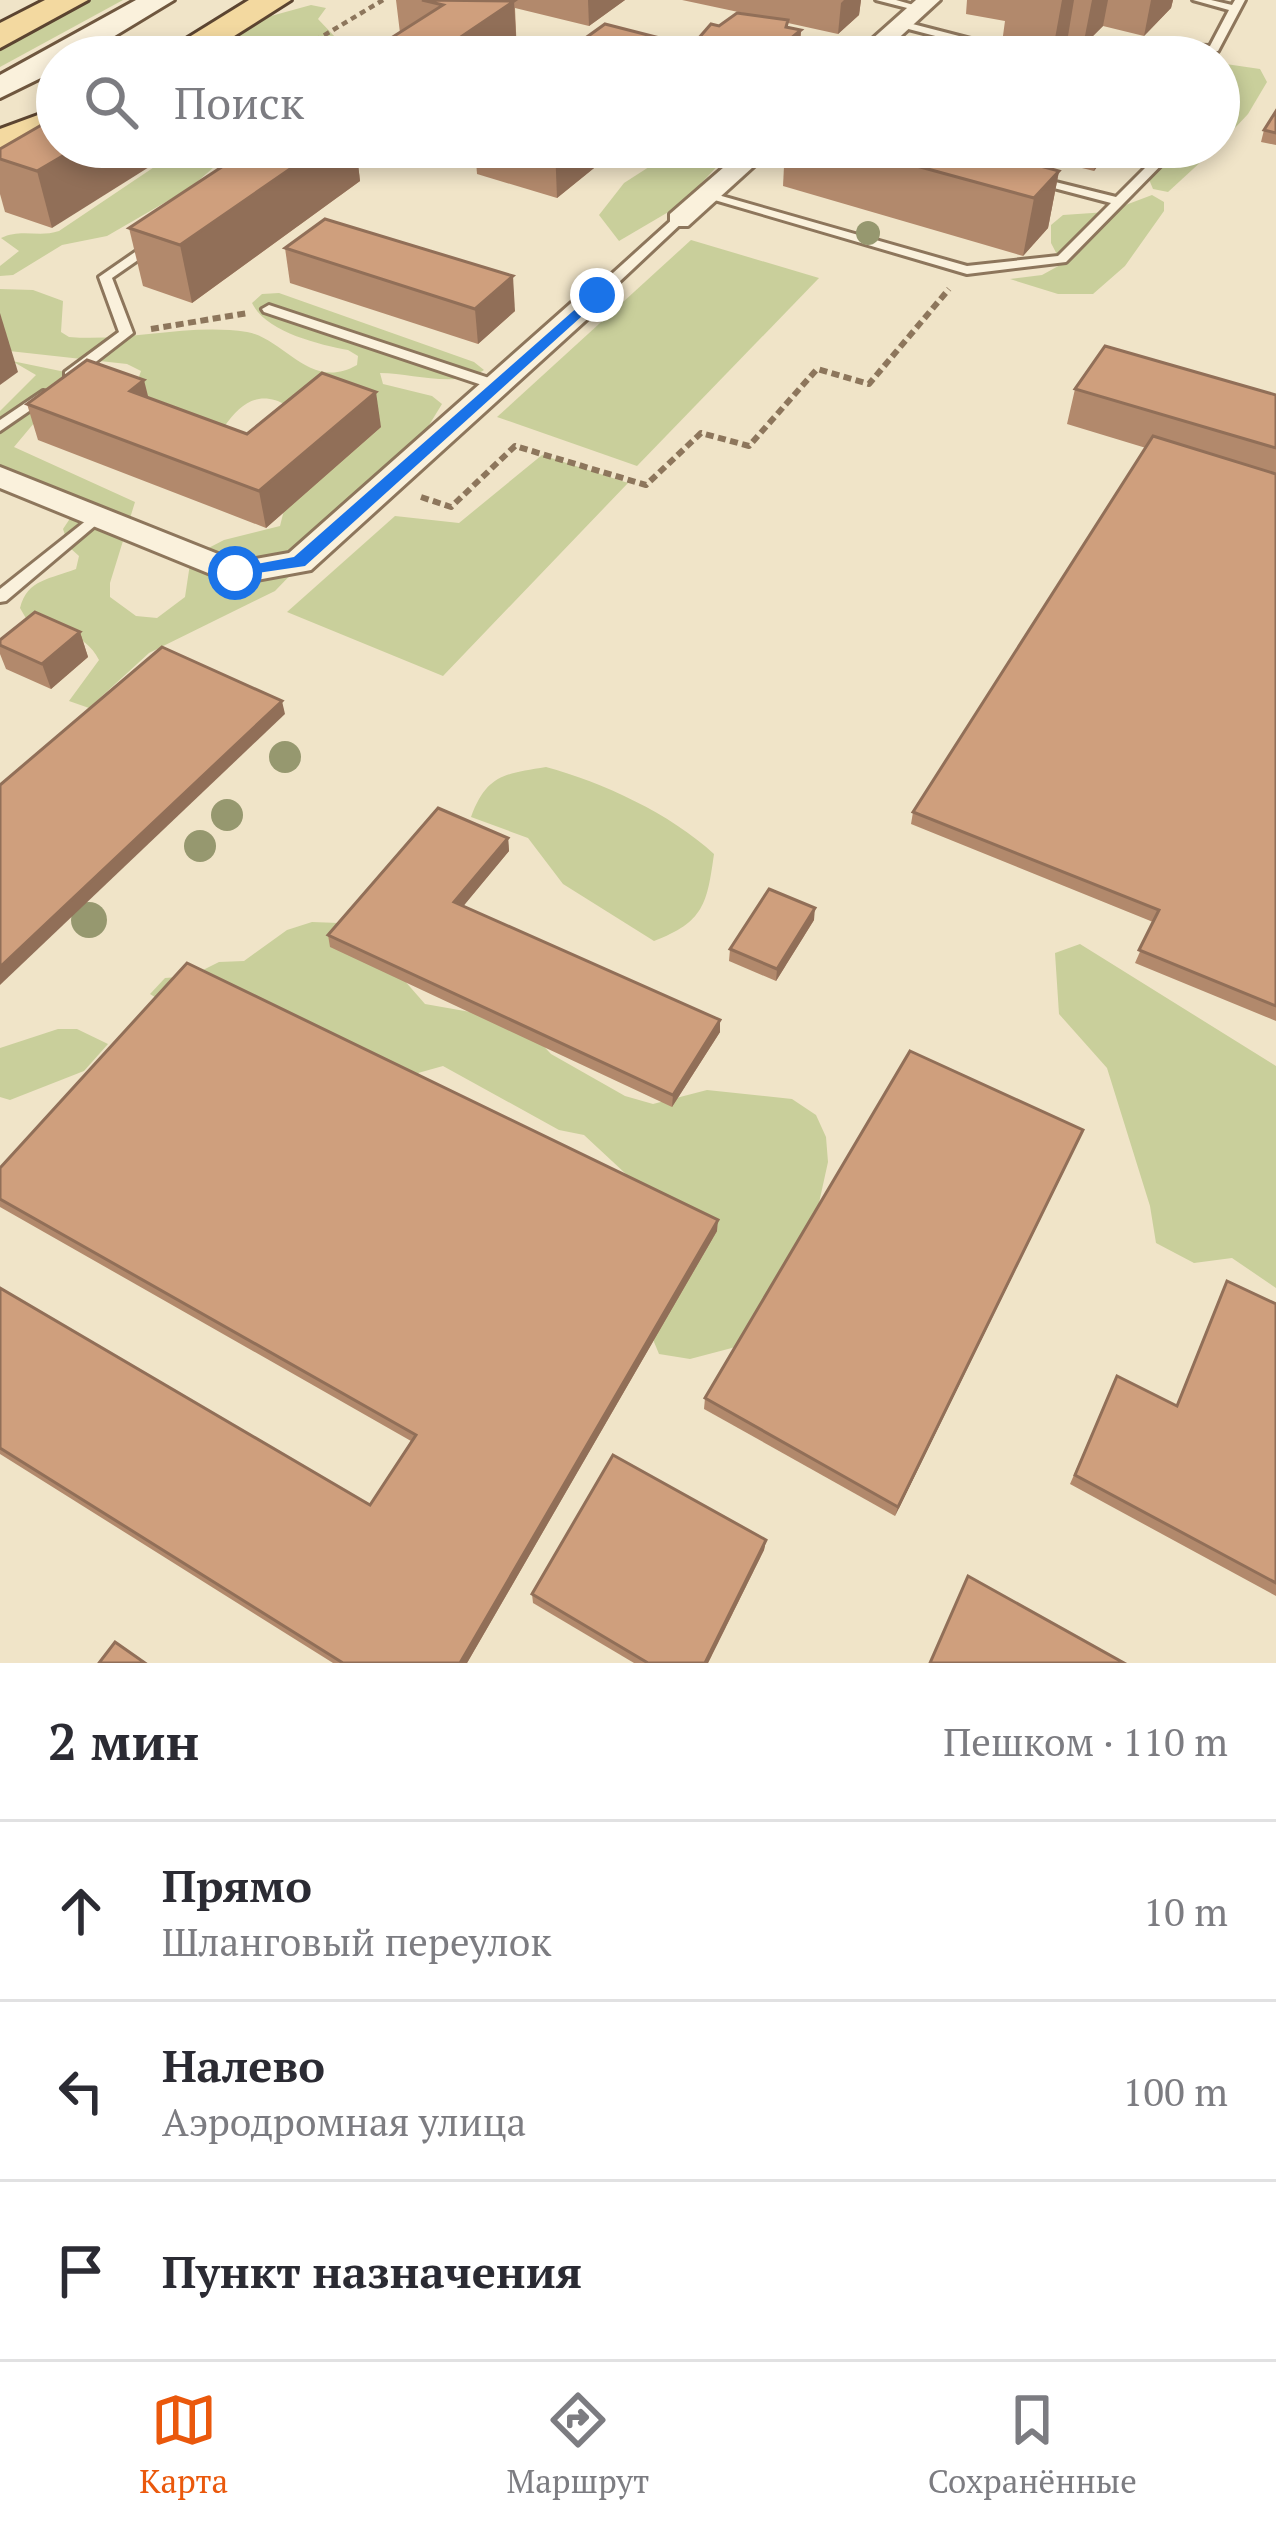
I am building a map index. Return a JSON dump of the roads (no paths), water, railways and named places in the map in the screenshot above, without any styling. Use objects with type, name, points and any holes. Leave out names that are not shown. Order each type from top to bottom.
[{"type":"main road","points":[[0,37],[71,0]]},
{"type":"main road","points":[[94,36],[159,0]]},
{"type":"main road","points":[[128,36],[192,0]]},
{"type":"main road","points":[[211,36],[274,0]]},
{"type":"main road","points":[[0,88],[36,68]]},
{"type":"main road","points":[[0,107],[36,87]]},
{"type":"main road","points":[[0,143],[36,128]]},
{"type":"street","points":[[888,36],[916,11]]},
{"type":"street","points":[[680,220],[738,168]]},
{"type":"street","points":[[0,477],[235,573],[299,562],[597,295]]},
{"type":"lane","points":[[881,0],[977,36]]},
{"type":"lane","points":[[1198,0],[1238,5],[1221,36]]},
{"type":"lane","points":[[707,196],[968,270],[1062,259],[1152,168]]},
{"type":"lane","points":[[1026,177],[1118,201]]},
{"type":"lane","points":[[597,295],[680,220]]},
{"type":"lane","points":[[0,427],[126,333],[106,278],[160,239]]},
{"type":"lane","points":[[269,309],[496,386]]},
{"type":"lane","points":[[0,597],[97,517]]}]
